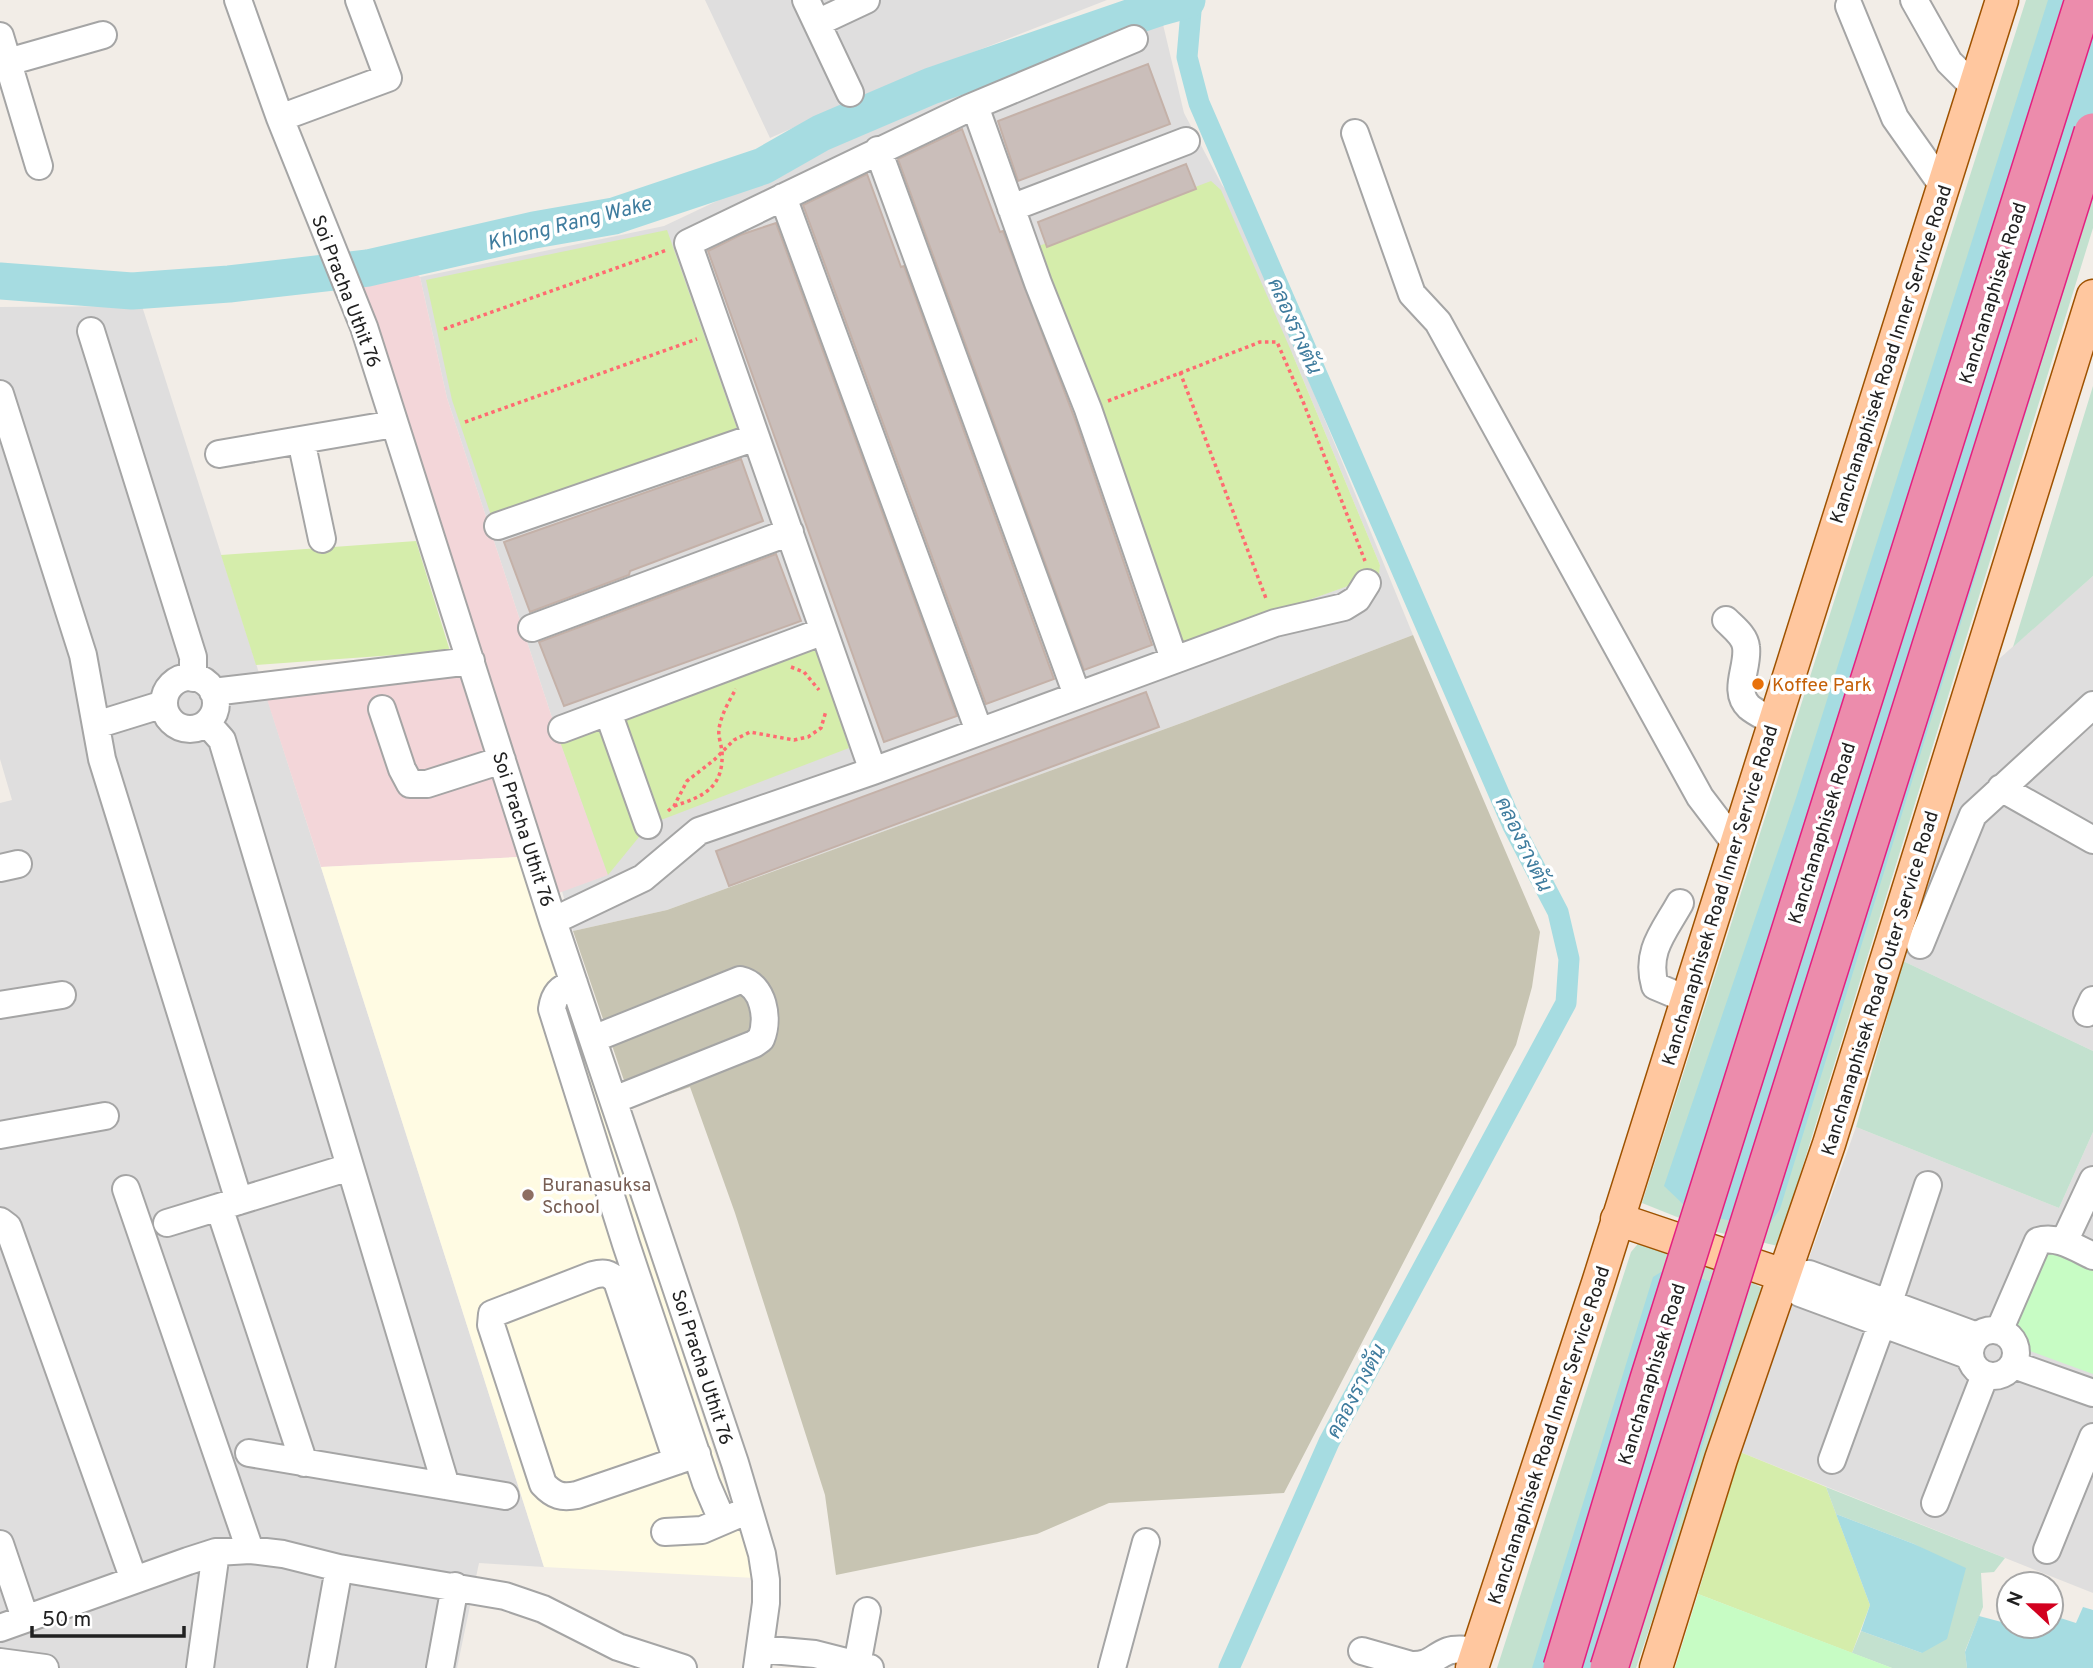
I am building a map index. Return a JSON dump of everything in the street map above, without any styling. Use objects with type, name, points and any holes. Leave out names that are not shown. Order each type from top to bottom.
[{"type":"highway","name":"Kanchanaphisek Road","points":[[1562,1668],[1653,1366],[2084,0]]},
{"type":"highway","points":[[1609,1668],[2093,132]]},
{"type":"main road","name":"Kanchanaphisek Road Inner Service Road","points":[[1474,1659],[1617,1219],[2002,0]]},
{"type":"main road","name":"Kanchanaphisek Road Outer Service Road","points":[[1656,1668],[1721,1459],[1829,1144],[2093,296]]},
{"type":"main road","points":[[1617,1219],[1783,1275]]},
{"type":"street","name":"Soi Pracha Uthit 76","points":[[239,0],[281,118],[363,327],[553,921],[735,1463],[762,1554],[766,1580],[758,1659]]},
{"type":"street","points":[[281,118],[388,78],[359,0]]},
{"type":"street","points":[[850,93],[812,11],[866,0]]},
{"type":"street","points":[[1914,0],[1949,62],[1974,87]]},
{"type":"street","points":[[1849,6],[1895,118],[1943,186]]},
{"type":"street","points":[[6,70],[103,35]]},
{"type":"street","points":[[0,36],[6,70],[38,166]]},
{"type":"street","points":[[873,771],[688,243],[878,150],[1134,39]]},
{"type":"street","points":[[975,106],[1038,283],[1088,409],[1174,659]]},
{"type":"street","points":[[1355,133],[1412,294],[1438,322],[1700,797],[1735,843]]},
{"type":"street","points":[[1012,208],[1186,141]]},
{"type":"street","points":[[878,150],[1077,695]]},
{"type":"street","points":[[783,197],[979,732]]},
{"type":"street","points":[[91,331],[193,657],[203,685],[215,708],[207,723],[192,729],[176,726],[164,704],[170,687],[176,681],[203,685],[471,662]]},
{"type":"street","points":[[0,394],[83,655],[102,759],[304,1463]]},
{"type":"street","points":[[219,454],[394,424]]},
{"type":"street","points":[[498,526],[756,437]]},
{"type":"street","points":[[301,440],[322,539]]},
{"type":"street","points":[[532,628],[790,532]]},
{"type":"street","points":[[553,921],[643,878],[699,831],[873,771],[1275,623],[1344,607],[1357,599],[1367,583]]},
{"type":"street","points":[[1726,620],[1742,636],[1746,645],[1746,663],[1740,692],[1748,706],[1773,722]]},
{"type":"street","points":[[562,729],[824,631]]},
{"type":"street","points":[[96,725],[164,704]]},
{"type":"street","points":[[1920,945],[1973,815],[2093,705]]},
{"type":"street","points":[[382,709],[402,769],[410,784],[428,784],[502,760]]},
{"type":"street","points":[[608,712],[648,825]]},
{"type":"street","points":[[207,723],[222,740],[446,1486]]},
{"type":"street","points":[[2001,788],[2093,840]]},
{"type":"street","points":[[1680,903],[1652,953],[1651,973],[1655,986],[1686,999]]},
{"type":"street","points":[[593,1038],[740,980],[749,982],[757,990],[765,1019],[761,1039],[614,1100]]},
{"type":"street","points":[[574,983],[557,992],[552,1009],[626,1244],[687,1457]]},
{"type":"street","points":[[0,1006],[62,995]]},
{"type":"street","points":[[0,1135],[105,1116]]},
{"type":"street","points":[[167,1223],[350,1167]]},
{"type":"street","points":[[2064,1242],[2093,1180]]},
{"type":"street","points":[[1832,1460],[1928,1185]]},
{"type":"street","points":[[126,1189],[250,1550]]},
{"type":"street","points":[[0,1221],[8,1227],[134,1580]]},
{"type":"street","points":[[1935,1503],[1983,1350],[2038,1241],[2046,1239],[2064,1242],[2093,1256]]},
{"type":"street","points":[[1783,1275],[1809,1274],[1885,1314],[1983,1350],[2004,1374],[2014,1364],[2015,1344],[2011,1338],[1983,1350]]},
{"type":"street","points":[[687,1457],[577,1495],[565,1497],[551,1493],[543,1485],[491,1325],[492,1314],[593,1275],[611,1275],[617,1281],[687,1457],[706,1483],[722,1520]]},
{"type":"street","points":[[2014,1364],[2093,1393]]},
{"type":"street","points":[[2047,1550],[2093,1437]]},
{"type":"street","points":[[248,1453],[505,1496]]},
{"type":"street","points":[[665,1532],[702,1530],[749,1511]]},
{"type":"street","points":[[1112,1668],[1146,1542]]},
{"type":"street","points":[[0,1544],[25,1618]]},
{"type":"street","points":[[0,1628],[216,1552],[250,1550],[505,1596],[543,1609],[618,1647],[683,1668]]},
{"type":"street","points":[[200,1668],[216,1552]]},
{"type":"street","points":[[321,1668],[339,1568]]},
{"type":"street","points":[[440,1668],[455,1586]]},
{"type":"street","points":[[758,1659],[815,1654],[863,1666],[867,1611]]},
{"type":"street","points":[[1362,1651],[1411,1665],[1426,1664],[1450,1651],[1474,1659]]},
{"type":"street","points":[[0,1662],[45,1668]]},
{"type":"path","points":[[444,329],[688,243]]},
{"type":"path","points":[[465,422],[719,331]]},
{"type":"path","points":[[1088,409],[1260,342],[1277,342],[1369,572],[1367,583]]},
{"type":"path","points":[[1180,372],[1275,623]]},
{"type":"path","points":[[674,806],[687,781],[734,740],[750,732],[794,740],[808,737],[821,728],[826,713],[819,689],[804,673],[782,664]]},
{"type":"path","points":[[648,825],[674,806],[698,799],[712,788],[720,774],[722,752],[719,730],[738,684]]},
{"type":"shaded area","points":[[705,0],[1107,0],[899,81],[770,138]]},
{"type":"shaded area","points":[[1161,16],[1184,113],[1222,185],[1236,203],[1413,635],[1187,721],[667,910],[573,931],[562,891],[607,875],[558,736],[447,398],[420,277],[664,226],[914,108]],"holes":[[[1292,353],[1380,565],[1378,575],[1186,644]]]},
{"type":"shaded area","points":[[409,267],[420,277],[447,398],[558,736],[608,875],[553,895],[354,281]]},
{"type":"shaded area","points":[[142,306],[544,1567],[479,1563],[457,1668],[0,1668],[0,803],[12,800],[0,759],[0,307]]},
{"type":"shaded area","points":[[2093,576],[2093,1051],[1903,961],[1992,665]]},
{"type":"shaded area","points":[[1413,635],[1540,932],[1532,987],[1516,1045],[1284,1493],[1109,1503],[1037,1534],[836,1575],[825,1495],[735,1213],[690,1087],[633,1107],[573,931],[667,910],[1187,721]]},
{"type":"shaded area","points":[[462,677],[518,857],[321,867],[265,693]]},
{"type":"shaded area","name":"Buranasuksa School","points":[[518,857],[544,928],[755,1578],[544,1567],[321,867]]},
{"type":"shaded area","points":[[1856,1127],[2059,1208],[2093,1132],[2093,1593],[2065,1582],[2065,1570],[2035,1570],[1740,1452]]},
{"type":"green space","points":[[2026,0],[2093,0],[2093,228],[1778,1246],[1712,1231],[1642,1203]]},
{"type":"green space","points":[[1211,181],[1221,190],[1380,565],[1379,575],[1185,644],[1167,606],[1033,257],[1039,246]]},
{"type":"green space","points":[[667,230],[745,451],[499,539],[452,400],[426,280]]},
{"type":"green space","points":[[2093,386],[2093,576],[2013,647]]},
{"type":"green space","points":[[416,541],[450,651],[256,665],[221,555]]},
{"type":"green space","points":[[816,648],[849,748],[661,820],[639,837],[608,875],[558,736]]},
{"type":"green space","points":[[1903,961],[2093,1051],[2093,1132],[2059,1208],[1856,1127]]},
{"type":"green space","points":[[1641,1240],[1764,1289],[1636,1668],[1497,1668],[1631,1252]]},
{"type":"green space","points":[[2050,1246],[2093,1264],[2093,1374],[2030,1351],[2021,1331],[2009,1318]]},
{"type":"green space","points":[[1740,1452],[1826,1487],[1870,1605],[1852,1653],[1698,1594]]},
{"type":"green space","points":[[1826,1487],[2005,1558],[1994,1572],[1981,1573],[1983,1607],[1965,1651],[1967,1668],[1892,1668],[1852,1653],[1861,1631],[1922,1653],[1931,1553],[1836,1514]]},
{"type":"green space","points":[[1698,1594],[1892,1668],[1675,1668]]},
{"type":"water","points":[[2048,0],[2093,0],[2093,195],[1780,1209],[1767,1228],[1722,1219],[1684,1205],[1664,1186],[1796,798]]},
{"type":"water","points":[[1669,1267],[1714,1283],[1743,1312],[1672,1546],[1626,1668],[1532,1668],[1653,1277]]},
{"type":"water","points":[[1836,1514],[1914,1544],[1966,1568],[1947,1639],[1922,1653],[1861,1631],[1870,1605]]},
{"type":"water","points":[[2083,1607],[2093,1610],[2093,1668],[1967,1668],[1965,1652],[1979,1616],[1995,1620],[1995,1640],[2065,1640],[2065,1619],[2076,1623]]},
{"type":"building","points":[[1148,64],[1170,124],[1018,181],[998,121]]},
{"type":"building","points":[[962,129],[1076,422],[1152,645],[1084,670],[898,159]]},
{"type":"building","points":[[1186,164],[1196,189],[1047,247],[1038,222]]},
{"type":"building","points":[[867,174],[901,267],[904,266],[1054,679],[986,704],[803,205]]},
{"type":"building","points":[[776,223],[957,716],[884,742],[708,251],[740,235]]},
{"type":"building","points":[[741,459],[763,521],[530,612],[504,542]]},
{"type":"building","points":[[776,554],[801,621],[564,706],[539,642]]},
{"type":"building","points":[[1146,692],[1159,727],[729,886],[716,851]]},
{"type":"waterway","name":"Khlong Rang Wake","points":[[0,281],[132,291],[229,284],[368,268],[534,230],[614,216],[763,166],[821,133],[931,86],[1187,0]]},
{"type":"waterway","name":"คลองรางตัน","points":[[1192,0],[1187,57],[1199,103],[1513,826],[1558,912],[1569,959],[1566,1003],[1329,1442],[1229,1668]]},
{"type":"place","name":"Koffee Park","points":[[1758,684]]},
{"type":"place","name":"Buranasuksa School","points":[[528,1195]]}]
